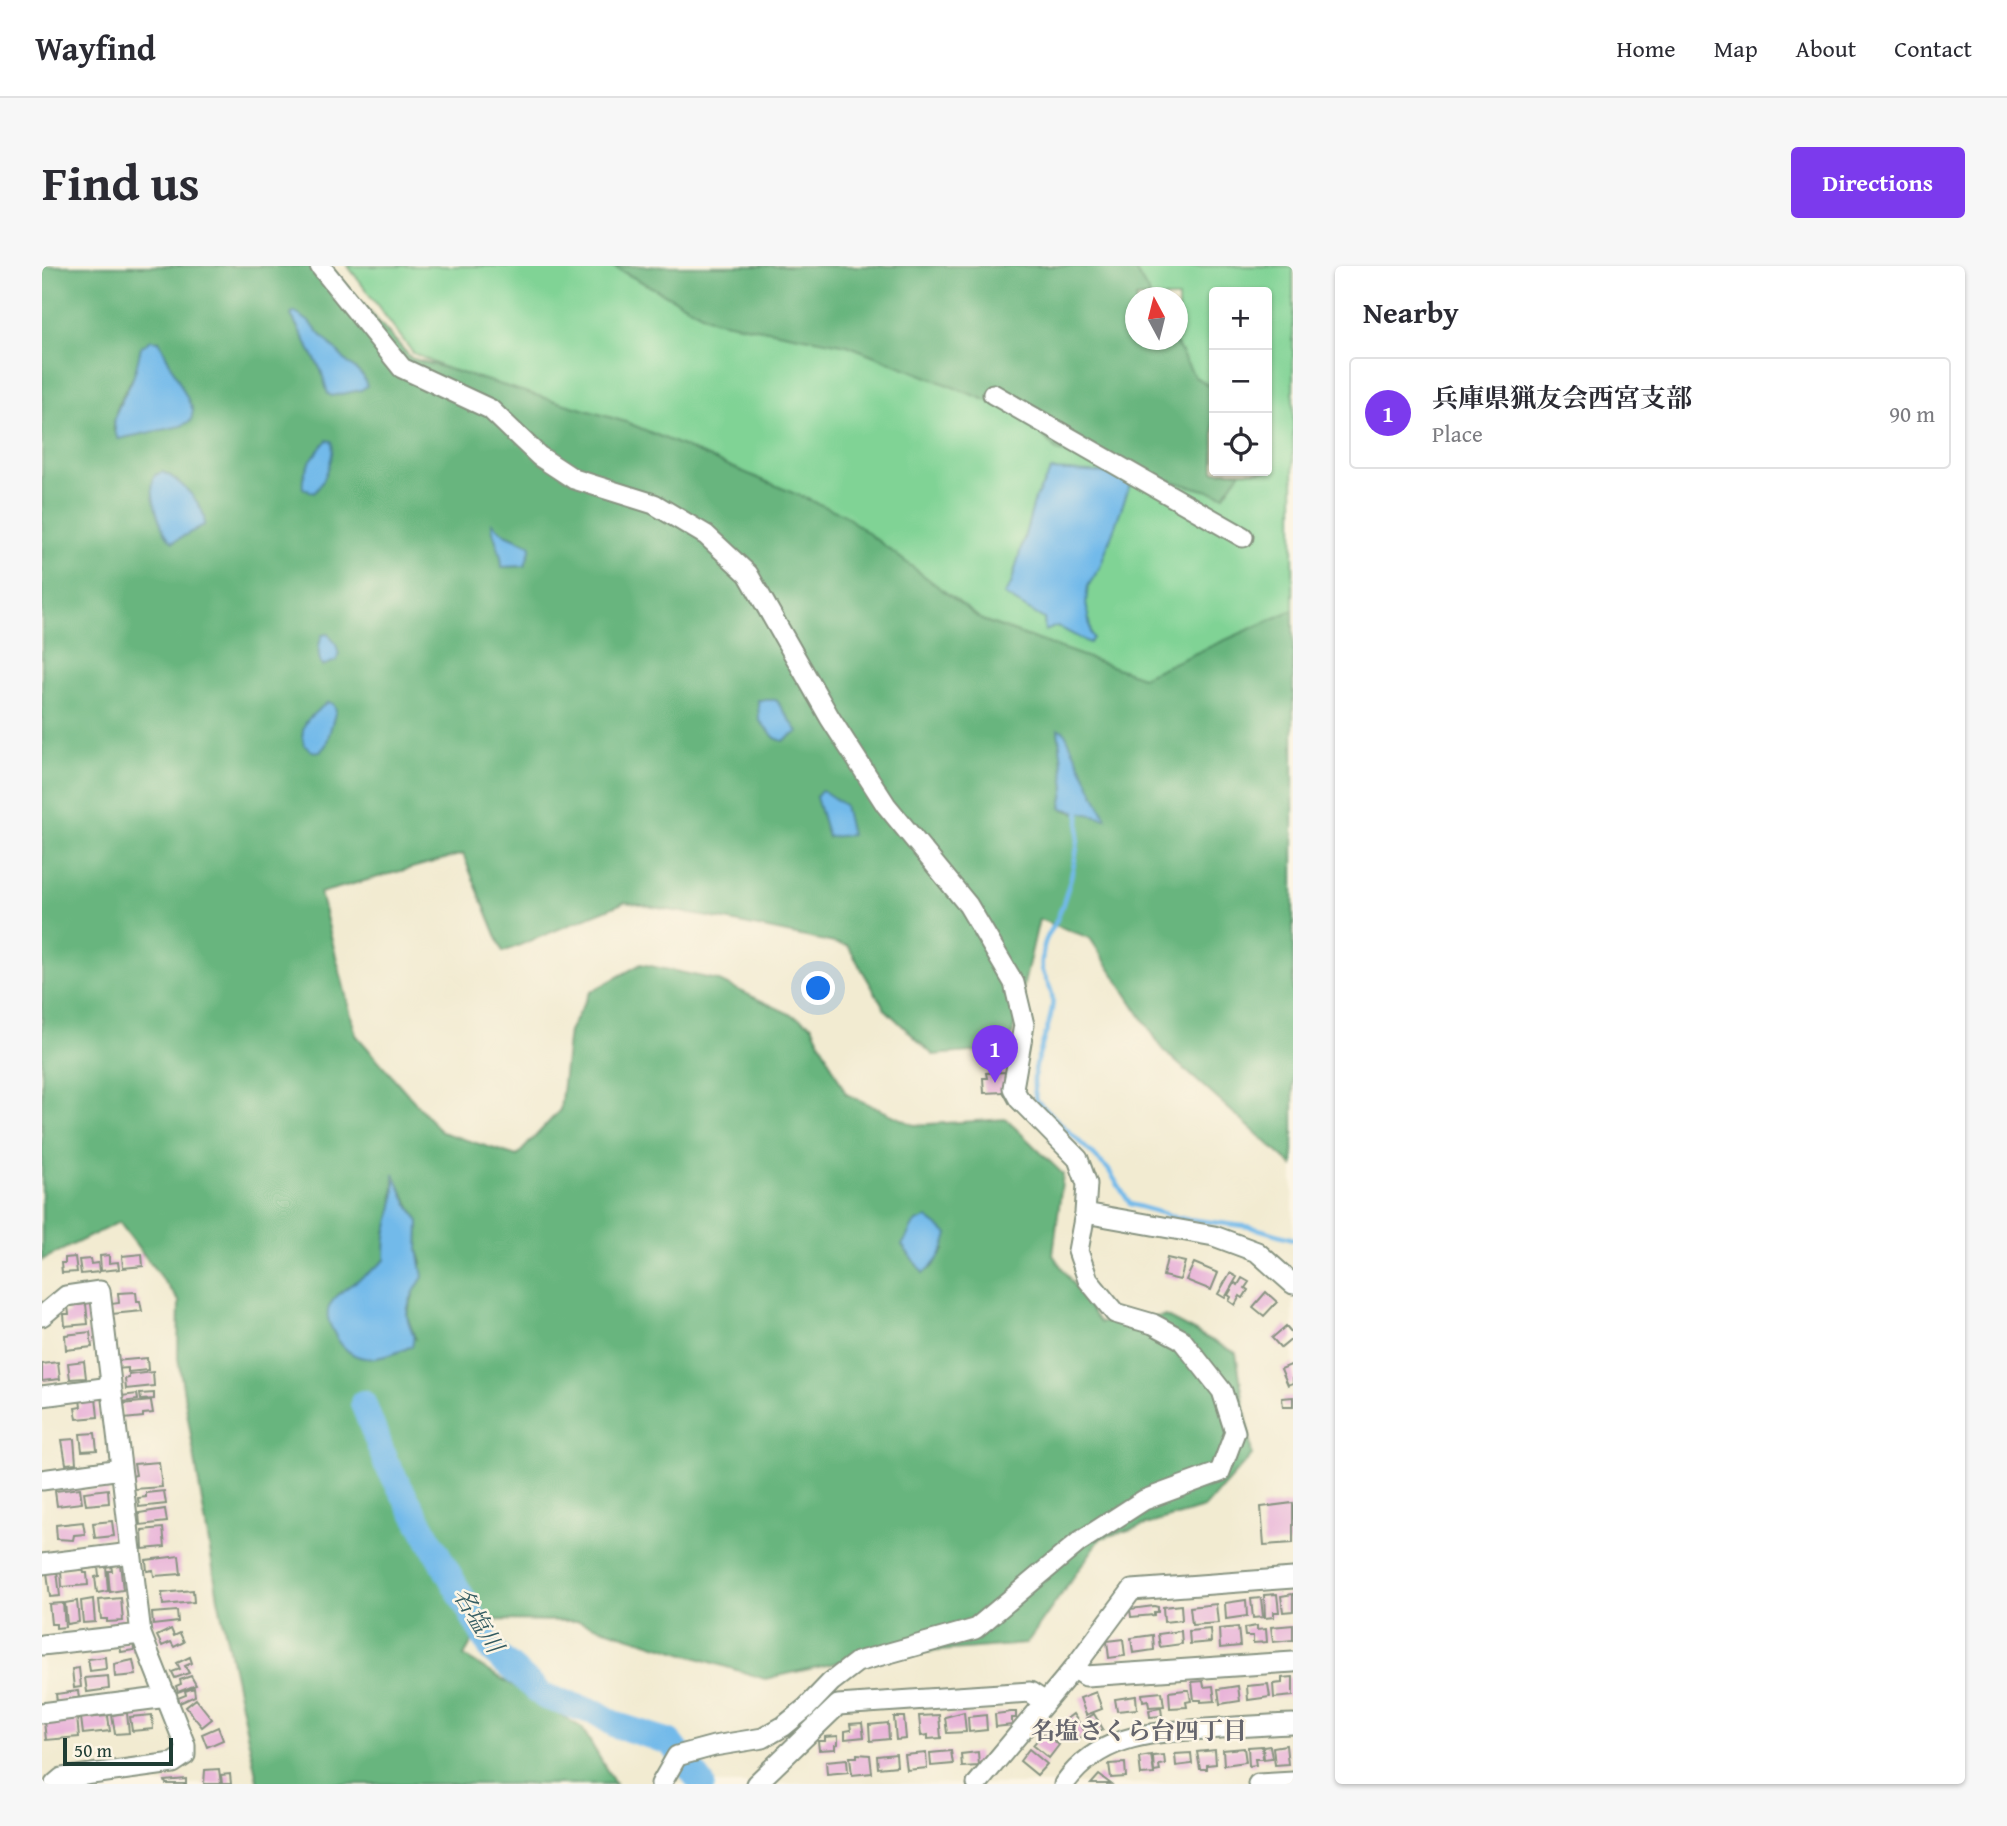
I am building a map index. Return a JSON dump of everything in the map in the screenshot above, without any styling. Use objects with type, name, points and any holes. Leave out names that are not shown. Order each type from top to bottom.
[{"type":"street","points":[[320,266],[402,368],[490,409],[539,456],[574,479],[654,505],[706,535],[748,574],[830,718],[886,805],[968,905],[1014,983],[1024,1025],[1013,1088],[1019,1099],[1078,1159],[1087,1184],[1085,1213],[1077,1251],[1088,1280],[1115,1313],[1153,1325],[1181,1339],[1222,1391],[1235,1432],[1220,1472],[1144,1500],[1079,1542],[975,1629],[858,1662],[831,1682],[784,1726],[763,1738],[714,1746],[677,1756],[661,1784]]},
{"type":"street","points":[[993,394],[1243,537]]},
{"type":"street","points":[[1085,1213],[1214,1236],[1257,1252],[1293,1284]]},
{"type":"street","points":[[42,1316],[66,1296],[100,1291],[141,1634],[185,1745],[185,1755],[173,1763],[62,1778],[55,1784]]},
{"type":"street","points":[[42,1396],[111,1387]]},
{"type":"street","points":[[42,1480],[121,1469]]},
{"type":"street","points":[[42,1564],[131,1553]]},
{"type":"street","points":[[977,1784],[1074,1668],[1132,1590],[1293,1578]]},
{"type":"street","points":[[42,1645],[141,1634]]},
{"type":"street","points":[[1074,1668],[1086,1676],[1293,1662]]},
{"type":"street","points":[[756,1784],[838,1705],[1030,1692],[1045,1702]]},
{"type":"street","points":[[42,1713],[167,1697]]},
{"type":"street","points":[[1064,1784],[1079,1765],[1096,1752],[1142,1734],[1293,1724]]},
{"type":"street","points":[[1258,1784],[1293,1782]]},
{"type":"green space","points":[[42,266],[329,266],[411,358],[626,422],[843,514],[982,620],[1142,677],[1293,610],[1293,1166],[1164,1051],[1090,938],[1039,919],[1009,1049],[933,1055],[885,1009],[848,946],[625,902],[503,952],[463,854],[320,893],[356,1035],[441,1132],[517,1156],[560,1110],[569,1031],[590,992],[641,964],[717,980],[811,1024],[846,1094],[914,1125],[1006,1119],[1063,1174],[1053,1255],[1100,1323],[1165,1316],[1236,1353],[1252,1455],[1204,1508],[1101,1538],[1026,1644],[862,1657],[765,1679],[579,1621],[485,1620],[464,1656],[582,1728],[615,1784],[258,1784],[218,1598],[178,1358],[179,1301],[119,1222],[42,1260]],"holes":[[[291,315],[363,376],[328,393],[321,370]],[[159,341],[193,410],[114,431],[114,419],[129,383]],[[505,534],[529,544],[525,566],[502,567]],[[758,700],[798,732],[783,741],[775,738],[759,709]],[[1058,730],[1076,813],[1061,808],[1065,787]],[[816,797],[844,805],[828,837]],[[394,1177],[419,1222],[418,1250],[422,1263],[407,1316],[415,1338],[337,1295],[385,1260],[386,1232],[393,1215]],[[907,1239],[944,1250],[932,1267],[923,1273],[903,1246]]]},
{"type":"green space","points":[[348,266],[1293,266],[1293,695],[1141,699],[413,353]]},
{"type":"green space","points":[[612,266],[1133,266],[1145,287],[1125,287],[1125,350],[1180,350],[1194,376],[1209,386],[1209,476],[1237,476],[1224,495],[1057,451],[1026,416],[847,345],[713,320]]},
{"type":"water","points":[[294,312],[308,321],[363,376],[367,386],[361,390],[332,396],[328,394],[321,370],[291,315]]},
{"type":"water","points":[[151,340],[159,341],[193,410],[191,421],[181,426],[118,439],[114,422],[116,414],[134,375],[141,347]]},
{"type":"water","points":[[327,440],[332,441],[331,461],[314,493],[303,488],[304,475],[310,462]]},
{"type":"water","points":[[1051,470],[1126,474],[1132,479],[1100,567],[1088,586],[1086,602],[1093,638],[1089,643],[1057,626],[1045,631],[1044,619],[1004,595],[1011,584],[1035,499]]},
{"type":"water","points":[[162,472],[176,480],[190,494],[204,518],[204,525],[173,542],[164,529],[154,500],[153,481],[155,475]]},
{"type":"water","points":[[492,523],[505,534],[530,545],[525,566],[502,567]]},
{"type":"water","points":[[328,634],[336,644],[339,655],[336,661],[322,666],[320,643],[322,635]]},
{"type":"water","points":[[758,700],[776,700],[798,732],[783,741],[775,738],[759,720]]},
{"type":"water","points":[[328,702],[333,704],[336,710],[326,745],[320,752],[312,751],[304,745],[304,725]]},
{"type":"water","points":[[1058,729],[1064,731],[1106,818],[1061,808],[1065,787]]},
{"type":"water","points":[[822,790],[844,805],[851,835],[828,837],[816,797]]},
{"type":"water","points":[[394,1174],[419,1222],[418,1250],[423,1277],[413,1294],[407,1314],[413,1337],[412,1346],[378,1358],[367,1358],[348,1351],[340,1343],[330,1325],[328,1312],[340,1293],[385,1260],[386,1234],[394,1197]]},
{"type":"water","points":[[927,1218],[948,1234],[940,1256],[923,1273],[902,1245],[913,1225]]},
{"type":"building","points":[[1006,1072],[1004,1092],[984,1093],[983,1078],[987,1078],[986,1073]]},
{"type":"building","points":[[142,1254],[143,1266],[123,1268],[122,1256]]},
{"type":"building","points":[[109,1255],[109,1263],[118,1262],[119,1269],[101,1271],[100,1256]]},
{"type":"building","points":[[75,1257],[77,1272],[62,1273],[61,1263],[65,1263],[65,1258]]},
{"type":"building","points":[[1167,1258],[1185,1262],[1180,1280],[1163,1276]]},
{"type":"building","points":[[90,1259],[91,1264],[98,1263],[99,1272],[81,1274],[79,1260]]},
{"type":"building","points":[[1194,1263],[1218,1273],[1211,1290],[1186,1280]]},
{"type":"building","points":[[1230,1273],[1237,1277],[1225,1298],[1218,1294]]},
{"type":"building","points":[[1242,1278],[1249,1282],[1245,1288],[1248,1290],[1243,1298],[1240,1296],[1235,1305],[1229,1301],[1231,1297],[1228,1295],[1235,1283],[1238,1285]]},
{"type":"building","points":[[136,1292],[142,1311],[112,1314],[111,1304],[119,1303],[118,1293]]},
{"type":"building","points":[[1266,1292],[1277,1302],[1264,1316],[1253,1307]]},
{"type":"building","points":[[86,1304],[88,1324],[65,1326],[64,1314],[69,1314],[68,1306]]},
{"type":"building","points":[[1286,1326],[1293,1338],[1281,1348],[1272,1338]]},
{"type":"building","points":[[90,1332],[92,1347],[66,1350],[65,1335]]},
{"type":"building","points":[[147,1358],[148,1370],[128,1372],[128,1368],[115,1369],[115,1361]]},
{"type":"building","points":[[84,1361],[86,1378],[70,1379],[68,1363]]},
{"type":"building","points":[[58,1362],[60,1379],[42,1381],[42,1364]]},
{"type":"building","points":[[1293,1364],[1293,1383],[1288,1385],[1281,1369]]},
{"type":"building","points":[[153,1372],[154,1386],[126,1389],[125,1379],[129,1378],[129,1375]]},
{"type":"building","points":[[154,1393],[154,1399],[141,1400],[140,1394]]},
{"type":"building","points":[[137,1394],[138,1400],[122,1402],[121,1396]]},
{"type":"building","points":[[96,1397],[98,1417],[77,1419],[75,1408],[81,1407],[80,1399]]},
{"type":"building","points":[[1293,1397],[1293,1407],[1283,1407],[1282,1398]]},
{"type":"building","points":[[151,1401],[153,1413],[124,1419],[122,1404]]},
{"type":"building","points":[[95,1433],[97,1450],[82,1451],[80,1434]]},
{"type":"building","points":[[74,1439],[76,1463],[66,1464],[62,1440]]},
{"type":"building","points":[[159,1462],[162,1487],[134,1489],[134,1464]]},
{"type":"building","points":[[80,1488],[82,1503],[57,1506],[55,1491]]},
{"type":"building","points":[[108,1489],[109,1503],[86,1505],[84,1492]]},
{"type":"building","points":[[164,1491],[166,1504],[139,1507],[138,1498],[146,1497],[146,1493]]},
{"type":"building","points":[[1293,1503],[1293,1543],[1264,1545],[1261,1507]]},
{"type":"building","points":[[165,1509],[167,1522],[140,1525],[139,1513]]},
{"type":"building","points":[[112,1521],[114,1536],[95,1538],[93,1523]]},
{"type":"building","points":[[83,1522],[85,1534],[74,1535],[73,1540],[57,1539],[56,1525]]},
{"type":"building","points":[[163,1528],[165,1547],[143,1549],[142,1530]]},
{"type":"building","points":[[179,1556],[181,1574],[154,1576],[153,1570],[147,1571],[146,1560]]},
{"type":"building","points":[[120,1564],[123,1590],[110,1592],[108,1571],[112,1571],[111,1565]]},
{"type":"building","points":[[106,1566],[108,1591],[97,1593],[95,1577],[99,1576],[98,1567]]},
{"type":"building","points":[[83,1569],[84,1573],[87,1573],[88,1585],[62,1587],[61,1571]]},
{"type":"building","points":[[57,1571],[60,1596],[50,1597],[47,1572]]},
{"type":"building","points":[[193,1590],[194,1602],[163,1605],[162,1593]]},
{"type":"building","points":[[1277,1594],[1279,1612],[1274,1612],[1274,1617],[1265,1618],[1264,1595]]},
{"type":"building","points":[[1293,1594],[1293,1611],[1283,1612],[1281,1596]]},
{"type":"building","points":[[121,1598],[123,1621],[107,1622],[107,1619],[101,1619],[99,1600]]},
{"type":"building","points":[[1261,1598],[1263,1617],[1253,1618],[1251,1599]]},
{"type":"building","points":[[93,1599],[95,1622],[83,1623],[81,1601]]},
{"type":"building","points":[[1246,1600],[1247,1616],[1226,1619],[1225,1603]]},
{"type":"building","points":[[77,1601],[79,1622],[67,1624],[65,1603]]},
{"type":"building","points":[[63,1603],[65,1627],[56,1628],[56,1624],[51,1624],[49,1604]]},
{"type":"building","points":[[1216,1604],[1218,1623],[1192,1625],[1190,1607]]},
{"type":"building","points":[[1181,1605],[1182,1620],[1164,1622],[1163,1607]]},
{"type":"building","points":[[1158,1607],[1158,1612],[1154,1612],[1154,1615],[1131,1617],[1130,1609]]},
{"type":"building","points":[[177,1611],[178,1622],[153,1625],[152,1613]]},
{"type":"building","points":[[1293,1625],[1293,1640],[1273,1642],[1271,1627]]},
{"type":"building","points":[[1257,1626],[1257,1630],[1266,1629],[1267,1642],[1253,1643],[1253,1636],[1245,1636],[1244,1628]]},
{"type":"building","points":[[1238,1627],[1240,1646],[1220,1648],[1219,1629]]},
{"type":"building","points":[[171,1629],[174,1636],[180,1633],[184,1642],[174,1647],[171,1642],[162,1646],[157,1636]]},
{"type":"building","points":[[1210,1629],[1211,1642],[1190,1644],[1189,1631]]},
{"type":"building","points":[[1181,1631],[1182,1644],[1160,1647],[1158,1634]]},
{"type":"building","points":[[1153,1635],[1154,1650],[1133,1653],[1131,1638]]},
{"type":"building","points":[[1123,1639],[1125,1656],[1109,1658],[1107,1641]]},
{"type":"building","points":[[133,1641],[134,1650],[121,1652],[120,1643]]},
{"type":"building","points":[[105,1657],[106,1669],[90,1671],[88,1659]]},
{"type":"building","points":[[190,1657],[192,1663],[185,1666],[189,1673],[175,1678],[172,1672],[180,1669],[177,1663]]},
{"type":"building","points":[[133,1660],[136,1675],[115,1677],[114,1664]]},
{"type":"building","points":[[79,1668],[81,1687],[74,1688],[72,1669]]},
{"type":"building","points":[[108,1676],[109,1689],[87,1692],[85,1678]]},
{"type":"building","points":[[191,1676],[196,1685],[178,1692],[176,1686],[181,1684],[180,1680]]},
{"type":"building","points":[[1293,1677],[1293,1696],[1274,1698],[1273,1684],[1282,1683],[1282,1678]]},
{"type":"building","points":[[1203,1681],[1204,1687],[1213,1686],[1215,1701],[1194,1700],[1192,1682]]},
{"type":"building","points":[[1268,1684],[1270,1697],[1248,1700],[1247,1686]]},
{"type":"building","points":[[1238,1686],[1240,1701],[1220,1704],[1218,1689]]},
{"type":"building","points":[[194,1688],[195,1696],[180,1703],[178,1698],[186,1695],[185,1691]]},
{"type":"building","points":[[1189,1690],[1191,1701],[1186,1702],[1187,1707],[1170,1708],[1169,1692]]},
{"type":"building","points":[[78,1691],[79,1698],[57,1701],[56,1694]]},
{"type":"building","points":[[1096,1692],[1102,1709],[1086,1715],[1080,1698]]},
{"type":"building","points":[[1162,1692],[1164,1706],[1149,1707],[1148,1700],[1143,1701],[1142,1694]]},
{"type":"building","points":[[1136,1696],[1137,1709],[1117,1711],[1115,1699]]},
{"type":"building","points":[[196,1699],[212,1719],[202,1727],[186,1707]]},
{"type":"building","points":[[1161,1708],[1162,1716],[1150,1717],[1149,1710]]},
{"type":"building","points":[[964,1712],[966,1732],[947,1733],[945,1717]]},
{"type":"building","points":[[1016,1712],[1012,1725],[996,1727],[995,1714]]},
{"type":"building","points":[[127,1713],[129,1733],[115,1734],[112,1715]]},
{"type":"building","points":[[1073,1714],[1086,1733],[1074,1742],[1061,1723]]},
{"type":"building","points":[[1094,1714],[1103,1729],[1095,1734],[1086,1719]]},
{"type":"building","points":[[152,1715],[153,1729],[132,1731],[130,1717]]},
{"type":"building","points":[[939,1715],[941,1738],[928,1739],[928,1735],[921,1736],[919,1716]]},
{"type":"building","points":[[986,1715],[987,1730],[969,1732],[968,1717]]},
{"type":"building","points":[[108,1716],[110,1731],[83,1734],[81,1718]]},
{"type":"building","points":[[77,1717],[79,1737],[46,1740],[44,1721]]},
{"type":"building","points":[[894,1717],[904,1717],[906,1739],[896,1740]]},
{"type":"building","points":[[862,1723],[864,1737],[845,1739],[845,1731],[851,1730],[850,1724]]},
{"type":"building","points":[[888,1723],[889,1739],[870,1741],[869,1725]]},
{"type":"building","points":[[218,1727],[223,1740],[207,1747],[202,1734]]},
{"type":"building","points":[[1044,1732],[1059,1745],[1049,1758],[1033,1745]]},
{"type":"building","points":[[838,1736],[835,1749],[819,1750],[818,1741],[825,1741],[825,1737]]},
{"type":"building","points":[[1286,1745],[1288,1764],[1275,1765],[1273,1747]]},
{"type":"building","points":[[1262,1746],[1263,1759],[1255,1759],[1256,1765],[1249,1766],[1248,1747]]},
{"type":"building","points":[[1270,1746],[1272,1758],[1264,1759],[1263,1747]]},
{"type":"building","points":[[1244,1748],[1246,1762],[1224,1765],[1223,1750]]},
{"type":"building","points":[[1029,1749],[1047,1764],[1037,1775],[1020,1761]]},
{"type":"building","points":[[1215,1750],[1216,1764],[1200,1769],[1197,1752]]},
{"type":"building","points":[[951,1751],[953,1764],[931,1766],[930,1753]]},
{"type":"building","points":[[978,1752],[979,1766],[962,1767],[961,1754]]},
{"type":"building","points":[[926,1753],[927,1768],[907,1770],[905,1755]]},
{"type":"building","points":[[1191,1753],[1192,1764],[1176,1766],[1175,1754]]},
{"type":"building","points":[[857,1754],[870,1755],[872,1773],[852,1775],[850,1757],[857,1757]]},
{"type":"building","points":[[896,1754],[897,1766],[878,1768],[877,1756]]},
{"type":"building","points":[[1151,1755],[1154,1774],[1141,1775],[1139,1757]]},
{"type":"building","points":[[1164,1755],[1165,1764],[1159,1765],[1160,1771],[1154,1772],[1153,1756]]},
{"type":"building","points":[[847,1759],[848,1772],[827,1774],[826,1761]]},
{"type":"building","points":[[1125,1763],[1126,1777],[1111,1778],[1109,1764]]},
{"type":"building","points":[[219,1769],[221,1784],[204,1784],[205,1770]]},
{"type":"building","points":[[230,1774],[231,1784],[222,1784],[221,1775]]},
{"type":"building","points":[[1099,1775],[1111,1784],[1091,1784]]},
{"type":"building","points":[[186,1779],[186,1784],[166,1784],[165,1781]]},
{"type":"waterway","points":[[1079,808],[1077,850],[1071,877],[1058,917],[1045,942],[1043,954],[1042,968],[1053,1001],[1034,1078],[1037,1101],[1108,1169],[1130,1204],[1179,1218],[1251,1227],[1293,1239]]},
{"type":"waterway","name":"名塩川","points":[[363,1403],[386,1463],[493,1652],[545,1697],[597,1713],[616,1725],[670,1742],[702,1784]]},
{"type":"place","name":"兵庫県猟友会西宮支部","points":[[995,1083]]},
{"type":"district","name":"名塩さくら台四丁目","points":[[1139,1731]]}]
